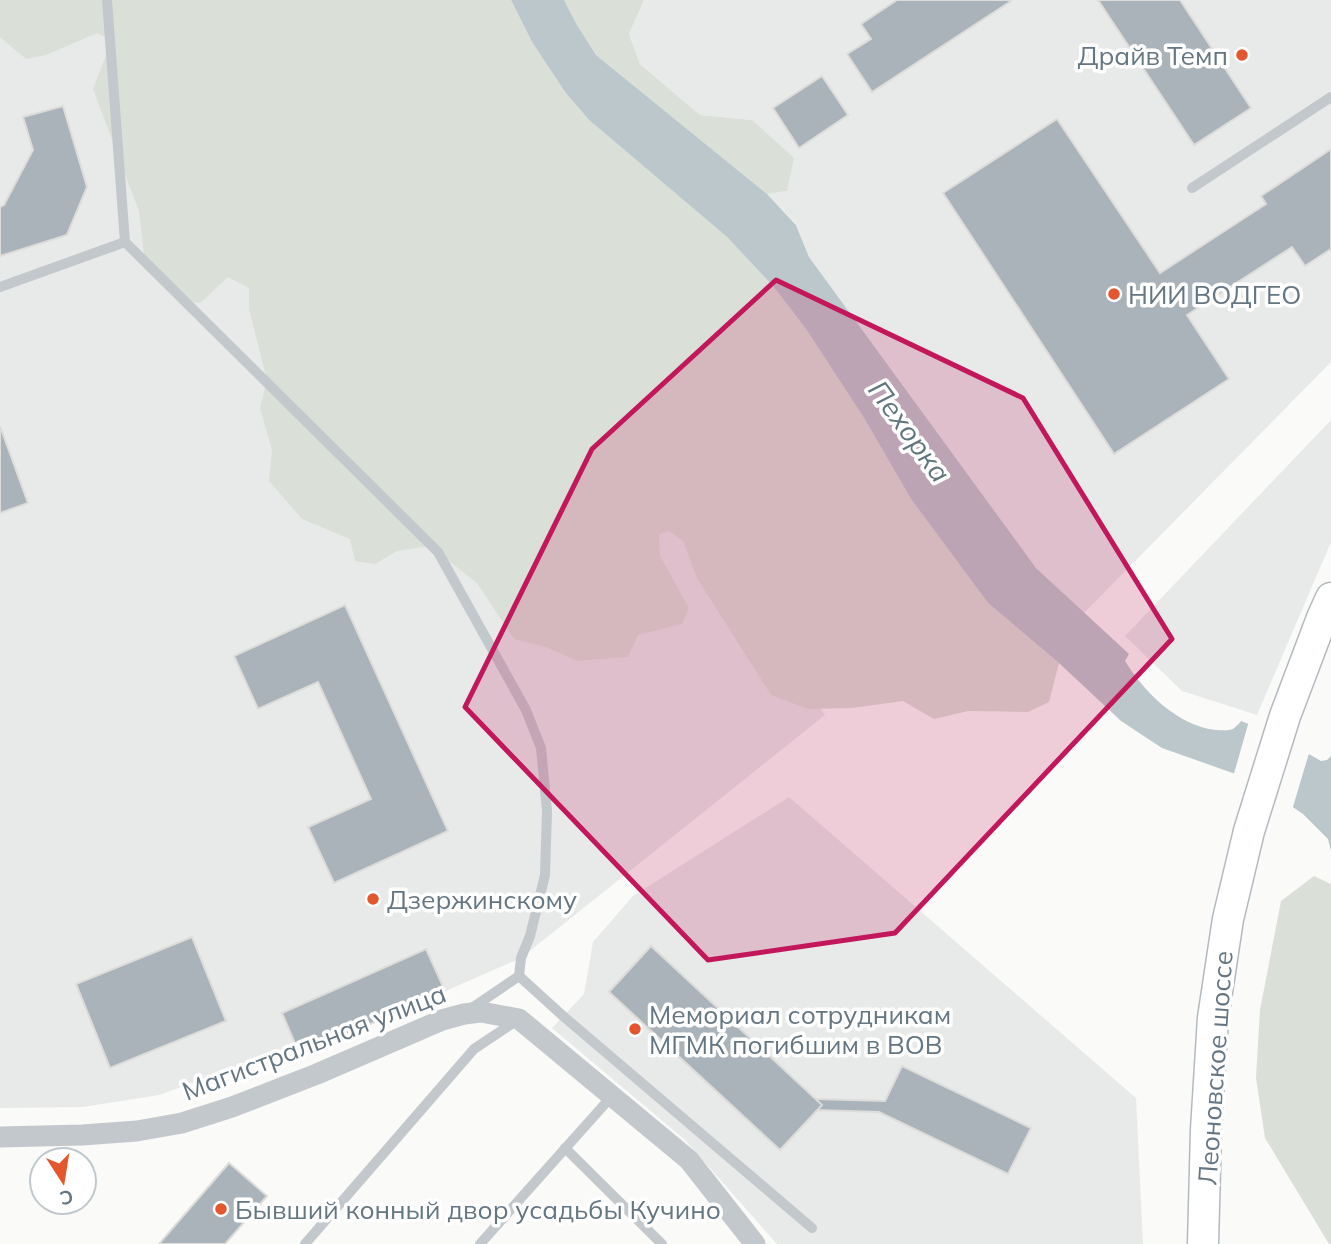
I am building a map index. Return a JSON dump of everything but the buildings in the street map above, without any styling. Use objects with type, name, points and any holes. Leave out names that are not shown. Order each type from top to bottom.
[{"type":"main road","name":"Леоновское шоссе","points":[[1203,1244],[1213,1017],[1228,919],[1268,771],[1331,598]]},
{"type":"street","points":[[473,1013],[519,1019],[690,1160],[755,1244]]},
{"type":"street","name":"Магистральная улица","points":[[0,1137],[137,1131],[182,1123],[317,1074],[442,1020],[473,1013]]},
{"type":"lane","points":[[107,0],[125,242],[438,552],[526,710],[541,748],[547,811],[545,875],[530,936],[521,958],[519,976],[473,1013]]},
{"type":"lane","points":[[1192,188],[1331,97]]},
{"type":"lane","points":[[0,287],[125,242]]},
{"type":"lane","points":[[519,976],[812,1228]]},
{"type":"lane","points":[[305,1244],[474,1049],[519,1019]]},
{"type":"lane","points":[[480,1244],[612,1096]]},
{"type":"lane","points":[[565,1148],[662,1244]]},
{"type":"highlighted area","points":[[776,280],[1023,398],[1172,639],[895,933],[708,960],[465,707],[592,449]]},
{"type":"shaded area","points":[[0,0],[273,0],[425,158],[825,715],[521,958],[300,1055],[296,1046],[159,1095],[83,1107],[0,1108]]},
{"type":"shaded area","points":[[0,0],[511,0],[532,42],[565,92],[589,120],[727,237],[773,286],[806,329],[864,418],[911,499],[988,603],[1059,663],[1049,702],[1028,712],[968,711],[934,719],[903,701],[852,708],[808,709],[771,695],[697,578],[683,541],[669,531],[659,534],[660,556],[689,608],[682,624],[638,635],[628,657],[577,661],[546,647],[514,639],[477,583],[430,546],[397,551],[375,564],[355,561],[350,539],[302,519],[269,481],[272,450],[260,408],[267,380],[249,309],[249,288],[228,277],[200,303],[184,301],[145,263],[139,211],[93,89],[112,40],[97,33],[46,55],[26,59],[0,37]]},
{"type":"shaded area","points":[[564,0],[644,0],[629,34],[640,64],[700,115],[752,120],[794,158],[787,191],[767,194],[596,55]]},
{"type":"shaded area","name":"НИИ ВОДГЕО","points":[[644,0],[1331,0],[1331,362],[1084,613],[1036,568],[809,257],[796,224],[767,194],[787,191],[752,120],[700,115],[640,64],[629,34]]},
{"type":"shaded area","points":[[1331,420],[1331,542],[1257,715],[1182,691],[1125,636]]},
{"type":"shaded area","points":[[789,797],[1136,1098],[1143,1244],[777,1244],[685,1140],[552,1028],[584,994],[593,942],[633,896]]},
{"type":"shaded area","points":[[1314,876],[1331,884],[1331,1244],[1265,1138],[1256,1078],[1260,1010],[1281,901]]},
{"type":"water","name":"Пехорка","points":[[511,0],[564,0],[596,55],[767,194],[796,225],[809,257],[1036,568],[1129,654],[1125,661],[1163,706],[1188,722],[1202,727],[1229,730],[1241,721],[1272,733],[1321,761],[1331,756],[1331,851],[1328,839],[1303,814],[1268,790],[1244,777],[1162,748],[1121,721],[1059,663],[988,603],[911,499],[864,418],[806,329],[773,286],[727,237],[589,120],[565,92],[532,42]]},
{"type":"pier","points":[[1249,721],[1273,730],[1310,750],[1292,810],[1243,780],[1233,777]]},
{"type":"place","name":"Драйв Темп","points":[[1242,55]]},
{"type":"place","name":"НИИ ВОДГЕО","points":[[1114,294]]},
{"type":"place","name":"Дзержинскому","points":[[373,899]]},
{"type":"place","name":"Мемориал сотрудникам МГМК погибшим в ВОВ","points":[[635,1029]]},
{"type":"place","name":"Бывший конный двор усадьбы Кучино","points":[[221,1209]]}]
